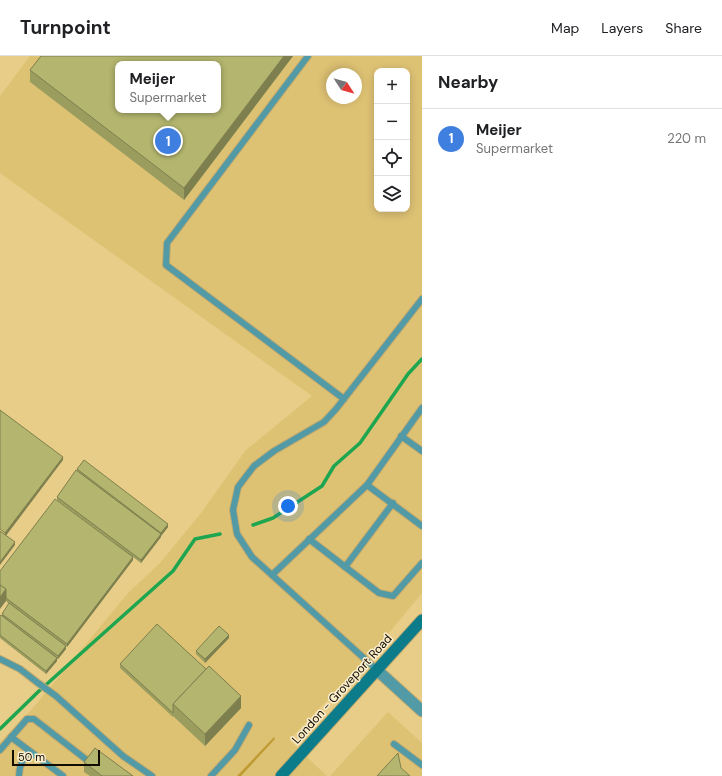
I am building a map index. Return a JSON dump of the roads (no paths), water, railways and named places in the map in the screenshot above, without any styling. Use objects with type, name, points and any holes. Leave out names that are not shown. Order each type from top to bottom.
[{"type":"main road","name":"London - Groveport Road","points":[[280,776],[422,620]]},
{"type":"street","points":[[377,670],[422,711]]},
{"type":"lane","points":[[308,56],[167,243],[166,265],[344,399]]},
{"type":"lane","points":[[377,670],[252,557],[237,534],[233,510],[238,487],[254,466],[274,451],[324,422],[344,399],[422,299]]},
{"type":"lane","points":[[272,575],[366,485],[422,408]]},
{"type":"lane","points":[[401,436],[422,451]]},
{"type":"lane","points":[[366,485],[393,503],[422,526]]},
{"type":"lane","points":[[345,567],[393,503]]},
{"type":"lane","points":[[309,539],[379,593],[392,596],[422,563]]},
{"type":"lane","points":[[0,659],[20,669],[50,692],[123,756],[152,776]]},
{"type":"lane","points":[[0,750],[27,719],[34,719],[96,766]]},
{"type":"lane","points":[[211,776],[235,750],[249,725]]},
{"type":"lane","points":[[11,737],[63,776]]},
{"type":"lane","points":[[394,744],[422,765]]},
{"type":"lane","points":[[19,776],[23,758],[29,750]]},
{"type":"waterway","points":[[253,525],[273,518],[322,486],[334,466],[360,443],[408,374],[422,359]]},
{"type":"waterway","points":[[0,729],[39,691],[173,571],[195,539],[220,534]]},
{"type":"place","name":"Meijer","points":[[168,141]]}]
